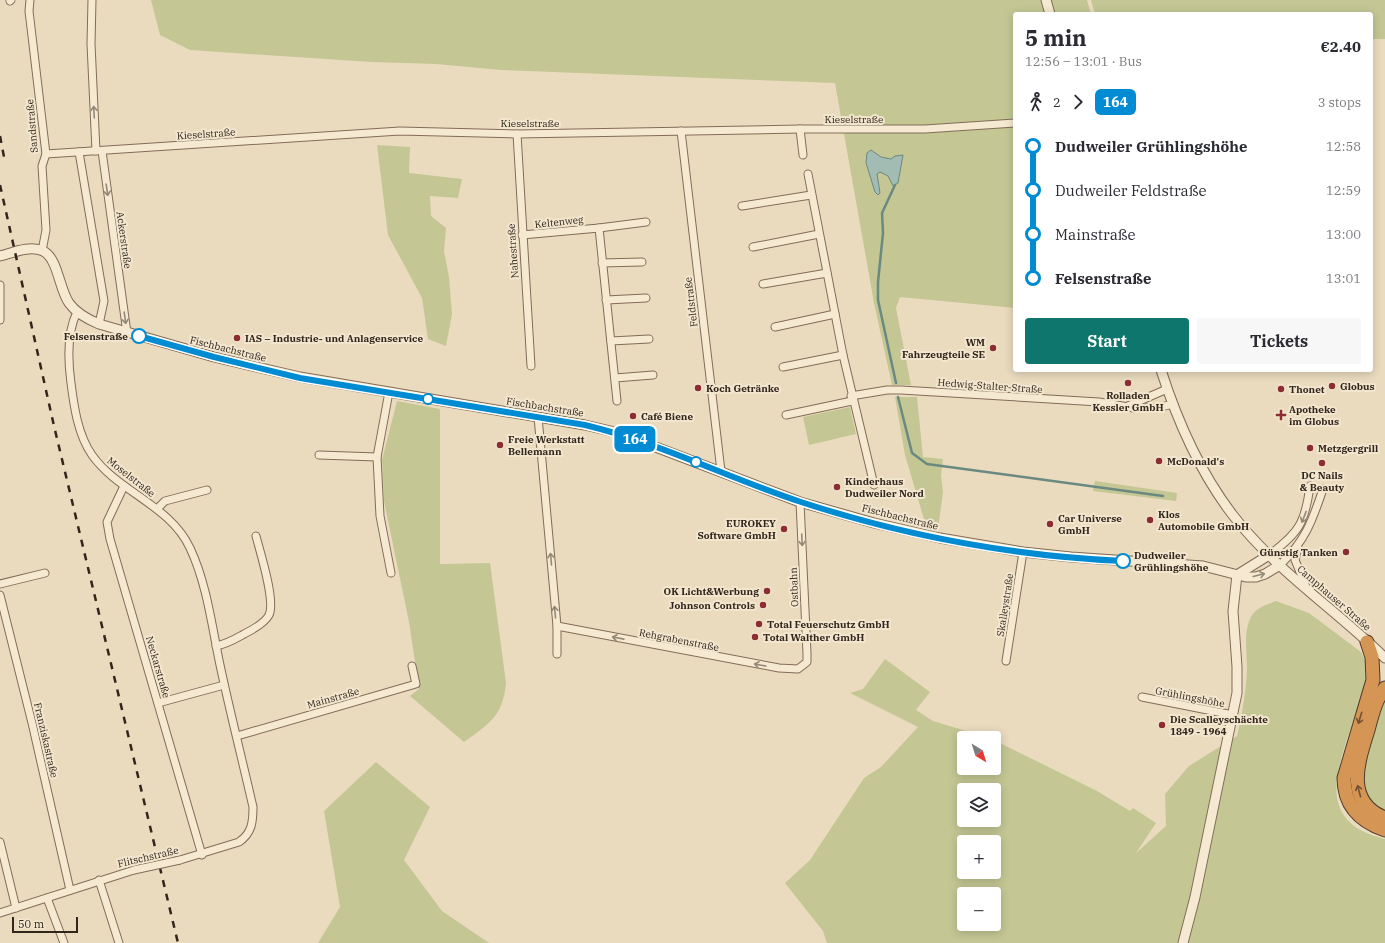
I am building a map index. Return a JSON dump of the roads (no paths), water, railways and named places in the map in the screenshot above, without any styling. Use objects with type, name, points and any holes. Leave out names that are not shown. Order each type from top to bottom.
[{"type":"highway","points":[[1367,642],[1372,657],[1372,680],[1344,778],[1344,790],[1352,809],[1359,816],[1376,827],[1385,830]]},
{"type":"highway","points":[[1372,680],[1385,669]]},
{"type":"highway","points":[[1385,688],[1377,702],[1363,744],[1357,780],[1358,791],[1362,800],[1374,812],[1385,818]]},
{"type":"street","name":"Sandstraße","points":[[30,0],[29,11],[46,154],[42,166],[46,230],[42,251]]},
{"type":"street","name":"Ackerstraße","points":[[92,0],[91,44],[99,151],[126,333]]},
{"type":"street","points":[[1046,0],[1049,12]]},
{"type":"street","name":"Kieselstraße","points":[[46,154],[400,131],[517,134],[800,129],[925,129],[1013,123]]},
{"type":"street","points":[[800,129],[803,155]]},
{"type":"street","name":"Feldstraße","points":[[681,131],[721,471]]},
{"type":"street","name":"Nahestraße","points":[[517,134],[531,366]]},
{"type":"street","points":[[79,152],[104,301],[99,324]]},
{"type":"street","points":[[808,174],[842,355],[874,485]]},
{"type":"street","points":[[742,206],[811,195]]},
{"type":"street","name":"Keltenweg","points":[[522,236],[646,222]]},
{"type":"street","name":"Keltenweg","points":[[599,228],[617,401]]},
{"type":"street","points":[[753,246],[819,234]]},
{"type":"street","points":[[0,256],[30,249],[42,251]]},
{"type":"street","name":"Fischbachstraße","points":[[42,251],[51,257],[64,294],[77,312],[99,324],[126,333],[260,369],[300,378],[585,425],[619,433],[800,502],[874,523],[940,538],[1023,552],[1100,560],[1203,566],[1218,568],[1237,575],[1256,577],[1265,574],[1280,565],[1299,544],[1313,521],[1323,490]]},
{"type":"street","points":[[602,263],[642,262]]},
{"type":"street","points":[[763,284],[827,273]]},
{"type":"street","points":[[0,285],[0,320]]},
{"type":"street","points":[[606,300],[646,298]]},
{"type":"street","name":"Moselstraße","points":[[77,312],[70,328],[70,377],[78,423],[91,454],[109,474],[157,509],[180,533],[190,546],[203,585],[224,685],[253,807],[252,828],[246,837],[239,842],[202,855]]},
{"type":"street","points":[[775,327],[835,314]]},
{"type":"street","points":[[611,341],[649,339]]},
{"type":"street","points":[[783,367],[842,355]]},
{"type":"street","name":"Camphauser Straße","points":[[1162,372],[1173,404],[1191,445],[1227,507],[1269,555],[1385,658]]},
{"type":"street","points":[[615,378],[653,376]]},
{"type":"street","points":[[1128,406],[1167,389]]},
{"type":"street","name":"Hedwig-Stalter-Straße","points":[[786,415],[887,390],[1099,402],[1134,408],[1157,408],[1173,404]]},
{"type":"street","points":[[389,392],[377,457],[380,516],[391,573]]},
{"type":"street","points":[[538,417],[557,626],[557,654]]},
{"type":"street","points":[[319,455],[377,457]]},
{"type":"street","name":"Neckarstraße","points":[[124,486],[107,522],[109,533],[202,855]]},
{"type":"street","points":[[1183,943],[1195,897],[1233,715],[1238,677],[1233,611],[1237,575],[1287,542],[1301,523],[1307,507],[1310,486]]},
{"type":"street","points":[[157,509],[165,501],[206,490]]},
{"type":"street","name":"Ostbahn","points":[[798,669],[807,662],[800,502]]},
{"type":"street","points":[[216,646],[225,644],[252,630],[269,615],[271,604],[269,585],[256,536]]},
{"type":"street","name":"Fischbachstraße","points":[[1299,544],[1295,560],[1307,589]]},
{"type":"street","name":"Skalleystraße","points":[[1006,661],[1023,552]]},
{"type":"street","points":[[0,584],[45,573]]},
{"type":"street","name":"Franziskastraße","points":[[0,595],[32,723],[70,890]]},
{"type":"street","name":"Rehgrabenstraße","points":[[557,626],[779,668],[798,669]]},
{"type":"street","name":"Mainstraße","points":[[237,736],[416,684],[412,666]]},
{"type":"street","points":[[158,703],[224,685]]},
{"type":"street","name":"Grühlingshöhe","points":[[1142,697],[1233,715]]},
{"type":"street","points":[[0,842],[16,908]]},
{"type":"street","name":"Flitschstraße","points":[[0,913],[99,880],[134,870],[202,855]]},
{"type":"street","points":[[99,880],[119,943]]},
{"type":"street","points":[[47,898],[64,943]]},
{"type":"water","points":[[871,150],[881,157],[891,159],[895,156],[903,155],[898,183],[893,186],[888,176],[880,172],[877,174],[880,193],[878,195],[875,192],[866,163],[867,153]]},
{"type":"waterway","points":[[895,185],[882,213],[883,233],[878,282],[878,300],[896,383]]},
{"type":"waterway","points":[[898,397],[912,453],[927,464],[1163,496]]},
{"type":"railway","points":[[0,136],[4,157]]},
{"type":"railway","points":[[0,185],[54,426],[178,943]]},
{"type":"place","name":"Felsenstraße","points":[[139,336]]},
{"type":"place","name":"IAS – Industrie- und Anlagenservice","points":[[237,338]]},
{"type":"place","name":"WM Fahrzeugteile SE","points":[[993,348]]},
{"type":"place","name":"Rolladen Kessler GmbH","points":[[1128,383]]},
{"type":"place","name":"Globus","points":[[1332,386]]},
{"type":"place","name":"Koch Getränke","points":[[698,388]]},
{"type":"place","name":"Thonet","points":[[1281,389]]},
{"type":"place","name":"Apotheke im Globus","points":[[1281,415]]},
{"type":"place","name":"Café Biene","points":[[633,416]]},
{"type":"place","name":"Freie Werkstatt Bellemann","points":[[500,445]]},
{"type":"place","name":"Metzgergrill","points":[[1310,448]]},
{"type":"place","name":"McDonald's","points":[[1159,461]]},
{"type":"place","name":"DC Nails & Beauty","points":[[1322,463]]},
{"type":"place","name":"Kinderhaus Dudweiler Nord","points":[[837,487]]},
{"type":"place","name":"Klos Automobile GmbH","points":[[1150,520]]},
{"type":"place","name":"Car Universe GmbH","points":[[1050,524]]},
{"type":"place","name":"EUROKEY Software GmbH","points":[[784,529]]},
{"type":"place","name":"Günstig Tanken","points":[[1346,552]]},
{"type":"place","name":"Dudweiler Grühlingshöhe","points":[[1123,561]]},
{"type":"place","name":"OK Licht&Werbung","points":[[767,591]]},
{"type":"place","name":"Johnson Controls","points":[[763,605]]},
{"type":"place","name":"Total Feuerschutz GmbH","points":[[759,624]]},
{"type":"place","name":"Total Walther GmbH","points":[[755,637]]},
{"type":"place","name":"Die Scalleyschächte 1849 - 1964","points":[[1162,725]]}]
